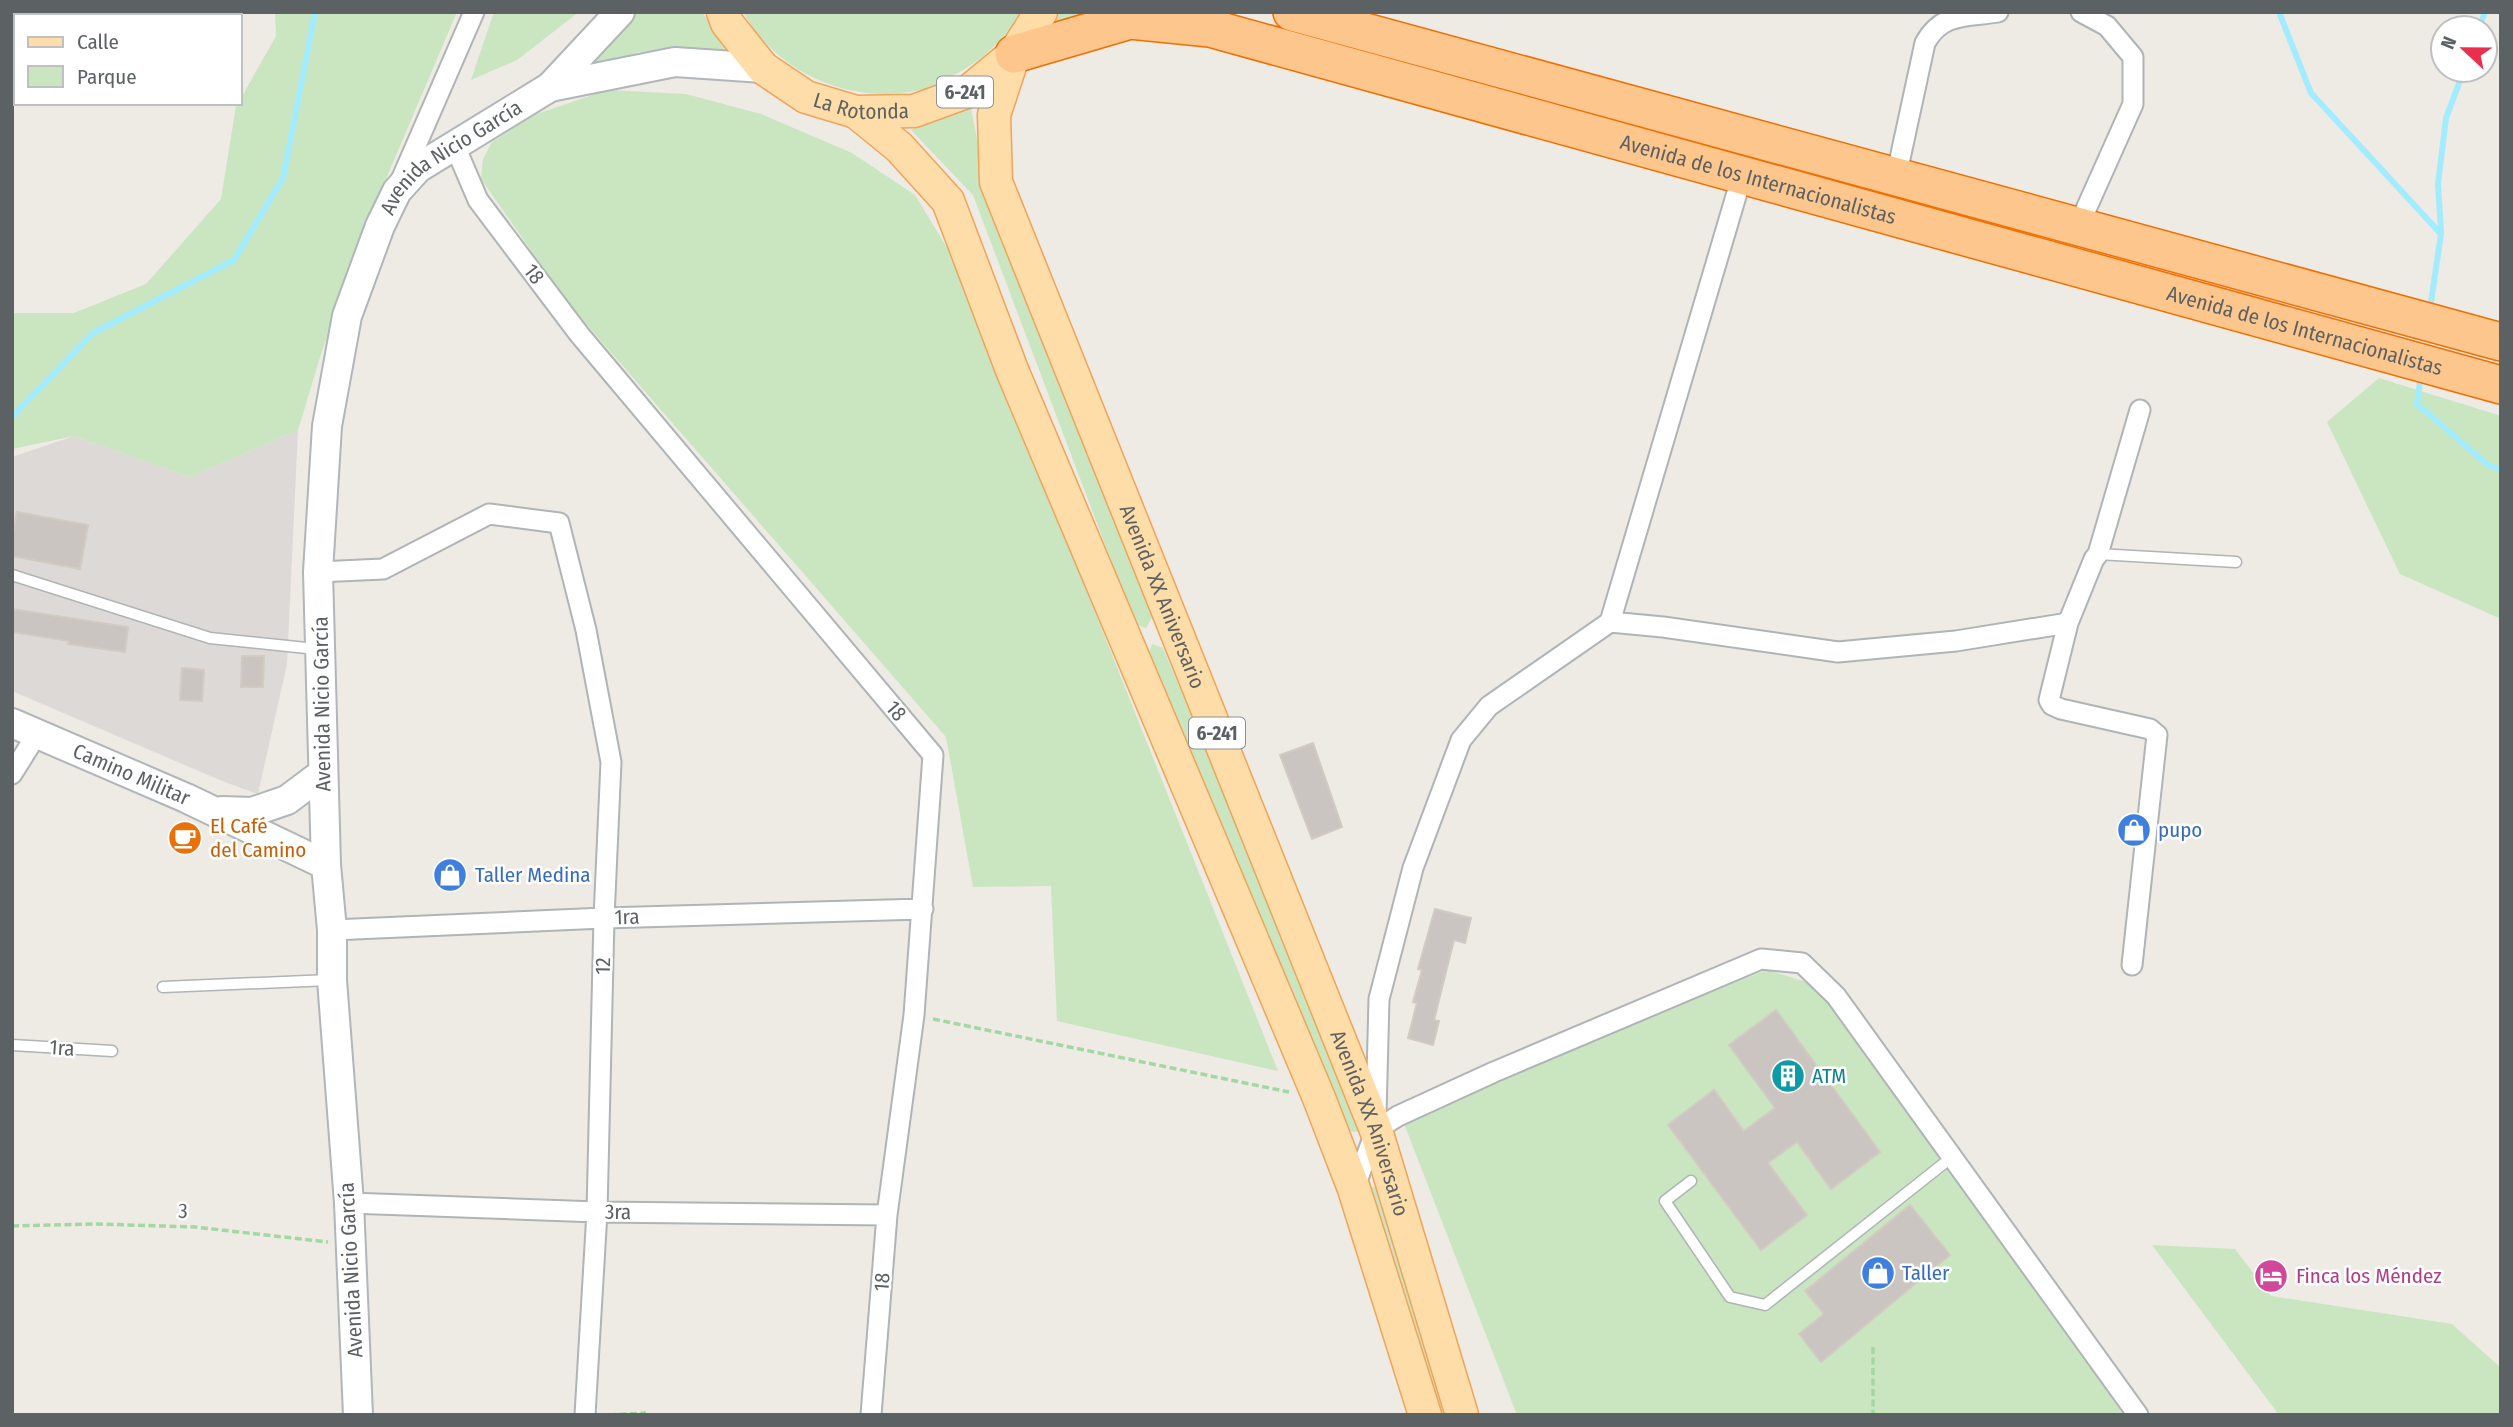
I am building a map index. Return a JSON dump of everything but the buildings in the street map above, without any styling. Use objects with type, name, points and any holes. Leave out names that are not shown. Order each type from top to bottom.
[{"type":"highway","name":"Avenida de los Internacionalistas","points":[[1292,12],[2488,338]]},
{"type":"highway","name":"Avenida de los Internacionalistas","points":[[1014,54],[1130,20],[1210,28],[2492,383]]},
{"type":"main road","points":[[550,87],[620,12]]},
{"type":"main road","name":"La Rotonda","points":[[723,12],[727,23],[762,68],[806,97],[856,112],[914,111],[969,91],[1014,54],[1041,12]]},
{"type":"main road","name":"Avenida XX Aniversario","points":[[1014,54],[994,115],[996,182],[1376,1130],[1462,1415]]},
{"type":"main road","points":[[550,87],[675,62],[762,68]]},
{"type":"main road","name":"Avenida Nicio García","points":[[358,1415],[349,1203],[332,980],[332,930],[326,865],[323,773],[318,572],[327,426],[346,316],[380,226],[397,191],[418,168],[550,87]]},
{"type":"main road","name":"Avenida XX Aniversario","points":[[856,112],[899,147],[948,201],[1012,370],[1319,1098],[1354,1189],[1424,1415]]},
{"type":"main road","name":"Camino Militar","points":[[25,728],[214,811],[326,865]]},
{"type":"main road","points":[[214,811],[252,813],[287,800],[323,773]]},
{"type":"street","points":[[397,191],[474,12]]},
{"type":"street","points":[[1896,177],[1925,43],[1933,29],[1946,19],[1998,12]]},
{"type":"street","points":[[2078,227],[2133,104],[2133,57],[2107,26],[2081,12]]},
{"type":"street","points":[[1354,1189],[1376,1130],[1379,999],[1413,868],[1461,740],[1489,706],[1610,622],[1752,138]]},
{"type":"street","name":"18","points":[[454,145],[478,200],[579,334],[933,755],[914,1015],[887,1215],[872,1415]]},
{"type":"street","points":[[2132,965],[2157,735],[2150,730],[2061,709],[2052,705],[2049,700],[2068,624],[2098,554],[2140,410]]},
{"type":"street","name":"12","points":[[318,572],[383,569],[489,514],[559,523],[586,629],[611,762],[604,918],[597,1212],[585,1415]]},
{"type":"street","points":[[1610,622],[1838,652],[1956,641],[2068,624]]},
{"type":"street","points":[[12,774],[25,728]]},
{"type":"street","name":"1ra","points":[[332,930],[604,918],[923,909]]},
{"type":"street","points":[[1376,1130],[1398,1116],[1494,1072],[1761,959],[1802,963],[1836,996],[2138,1415]]},
{"type":"street","name":"3ra","points":[[349,1203],[597,1212],[887,1215]]},
{"type":"lane","points":[[2098,554],[2236,562]]},
{"type":"lane","points":[[12,575],[210,638],[320,649]]},
{"type":"lane","points":[[163,987],[332,980]]},
{"type":"lane","name":"1ra","points":[[12,1045],[112,1051]]},
{"type":"lane","points":[[1690,1181],[1665,1201],[1730,1297],[1765,1305],[1952,1157]]},
{"type":"path","points":[[914,1015],[1319,1098]]},
{"type":"path","name":"3","points":[[12,1226],[97,1224],[195,1227],[351,1245]]},
{"type":"path","points":[[1873,1347],[1873,1415]]},
{"type":"path","points":[[609,1415],[646,1413]]},
{"type":"shaded area","points":[[298,430],[287,664],[258,794],[12,691],[12,457],[74,436],[190,477]]},
{"type":"green space","points":[[275,12],[457,12],[377,200],[322,351],[298,430],[190,477],[74,436],[12,449],[12,313],[74,313],[146,284],[221,199],[236,106],[242,105],[242,96],[276,36]]},
{"type":"green space","points":[[494,12],[579,12],[517,60],[471,80]]},
{"type":"green space","points":[[636,12],[702,12],[732,55],[672,48],[639,52],[583,70]]},
{"type":"green space","points":[[743,12],[1020,12],[993,48],[941,83],[905,93],[877,94],[850,90],[800,71],[778,55],[759,35]]},
{"type":"green space","points":[[1057,12],[1130,12],[1049,30]]},
{"type":"green space","points":[[607,90],[686,94],[761,114],[852,153],[915,195],[955,261],[1278,1071],[1057,1021],[1051,886],[973,887],[946,737],[567,302],[481,179],[483,159],[492,142],[534,115]]},
{"type":"green space","points":[[970,103],[986,185],[1152,617],[1146,628],[1135,624],[973,195],[911,130]]},
{"type":"green space","points":[[2379,378],[2501,416],[2501,619],[2400,574],[2327,422]]},
{"type":"green space","points":[[1152,644],[1163,648],[1361,1116],[1357,1132],[1346,1131],[1148,656]]},
{"type":"green space","points":[[1767,970],[1816,985],[1929,1136],[2062,1322],[2123,1415],[1517,1415],[1403,1121],[1703,994]]},
{"type":"green space","points":[[1372,1187],[1382,1188],[1455,1415],[1435,1415],[1368,1202]]},
{"type":"green space","points":[[2152,1245],[2235,1249],[2271,1296],[2452,1324],[2501,1368],[2501,1415],[2279,1415]]},
{"type":"waterway","points":[[12,417],[93,333],[234,260],[283,178],[315,12]]},
{"type":"waterway","points":[[2279,12],[2311,93],[2441,234],[2430,309]]},
{"type":"waterway","points":[[2441,232],[2438,184],[2446,118],[2459,84]]},
{"type":"waterway","points":[[2421,375],[2417,404],[2488,465],[2501,469]]},
{"type":"place","name":"pupo","points":[[2134,830]]},
{"type":"place","name":"El Café del Camino","points":[[185,838]]},
{"type":"place","name":"Taller Medina","points":[[450,875]]},
{"type":"place","name":"ATM","points":[[1788,1076]]},
{"type":"place","name":"Taller","points":[[1878,1273]]},
{"type":"place","name":"Finca los Méndez","points":[[2271,1276]]}]
